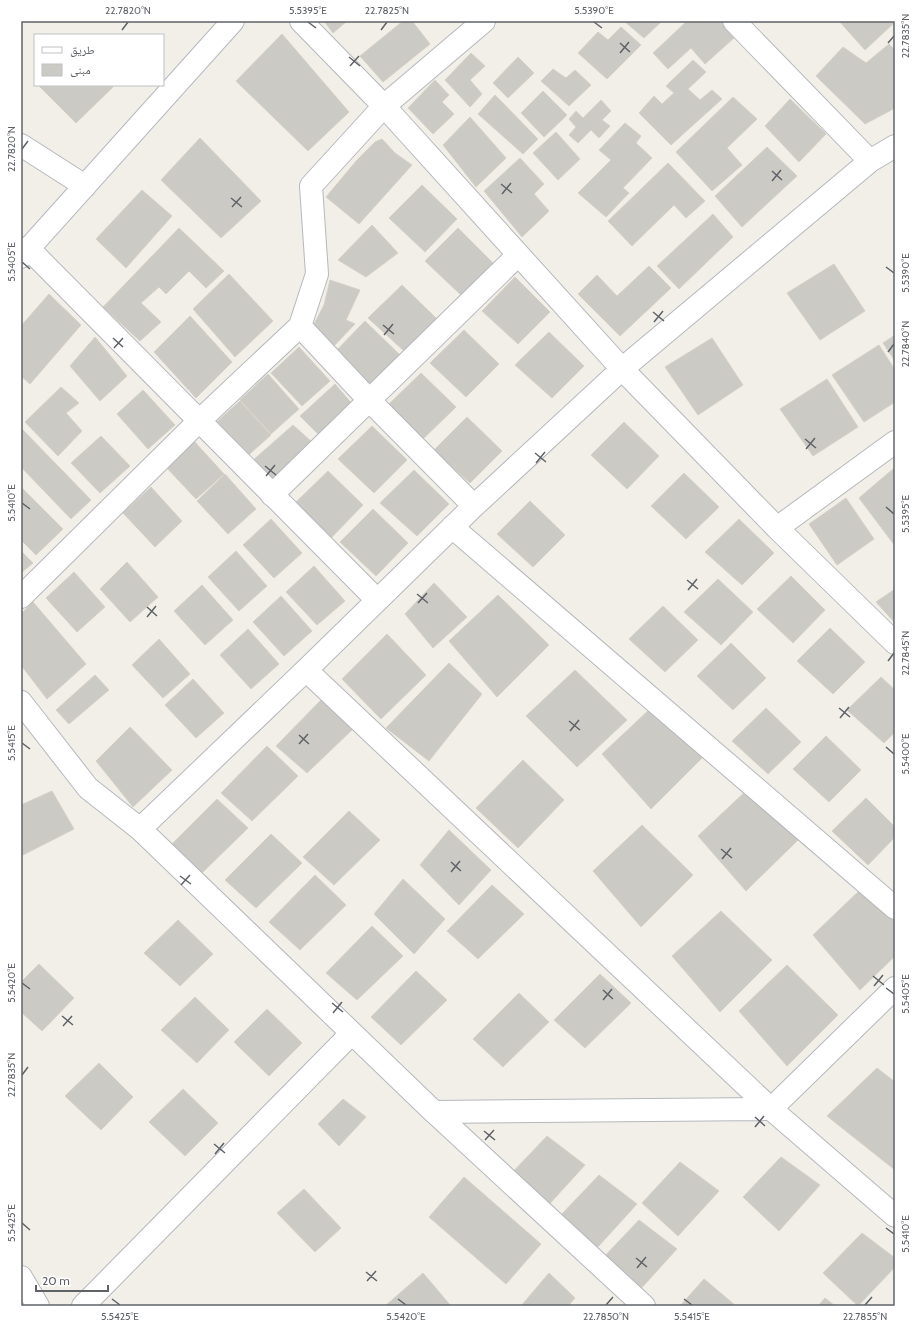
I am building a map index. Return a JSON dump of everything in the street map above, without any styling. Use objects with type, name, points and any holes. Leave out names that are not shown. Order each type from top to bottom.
[{"type":"street","points":[[233,21],[25,253],[199,421],[377,600]]},
{"type":"street","points":[[302,21],[384,106],[622,369],[778,528],[895,643]]},
{"type":"street","points":[[21,597],[199,421],[300,326],[317,274],[311,186],[384,106],[484,21]]},
{"type":"street","points":[[734,21],[870,161]]},
{"type":"street","points":[[21,145],[84,186]]},
{"type":"street","points":[[140,829],[474,506],[622,369],[870,161],[895,146]]},
{"type":"street","points":[[272,495],[518,255]]},
{"type":"street","points":[[300,326],[370,401],[474,506]]},
{"type":"street","points":[[778,528],[895,442]]},
{"type":"street","points":[[452,527],[895,908]]},
{"type":"street","points":[[306,670],[771,1109],[895,1216]]},
{"type":"street","points":[[21,702],[88,788],[140,829],[434,1112],[644,1306]]},
{"type":"street","points":[[434,1112],[771,1109],[895,988]]},
{"type":"street","points":[[82,1306],[352,1033]]},
{"type":"street","points":[[21,1277],[38,1306]]},
{"type":"building","points":[[324,21],[347,21],[333,33]]},
{"type":"building","points":[[403,21],[412,21],[430,44],[383,82],[360,56]]},
{"type":"building","points":[[624,21],[662,21],[644,38]]},
{"type":"building","points":[[687,21],[720,21],[735,37],[705,64],[691,48],[668,69],[653,53]]},
{"type":"building","points":[[839,21],[895,21],[895,22],[865,50]]},
{"type":"building","points":[[621,27],[641,45],[607,79],[578,53],[598,32],[608,40]]},
{"type":"building","points":[[282,34],[349,112],[308,151],[236,81]]},
{"type":"building","points":[[889,44],[895,50],[895,108],[865,124],[816,76],[843,47],[866,63]]},
{"type":"building","points":[[471,53],[485,66],[470,80],[482,94],[470,107],[445,80]]},
{"type":"building","points":[[518,57],[534,73],[508,98],[493,83]]},
{"type":"building","points":[[693,60],[706,72],[688,89],[700,100],[712,90],[722,99],[671,145],[639,113],[654,96],[662,104],[674,93],[666,86]]},
{"type":"building","points":[[553,69],[566,78],[575,70],[591,85],[569,106],[541,81]]},
{"type":"building","points":[[435,80],[449,95],[442,102],[454,114],[433,134],[408,108]]},
{"type":"building","points":[[39,86],[113,87],[76,123]]},
{"type":"building","points":[[543,91],[567,115],[544,137],[521,113]]},
{"type":"building","points":[[495,95],[538,139],[523,154],[478,114]]},
{"type":"building","points":[[733,97],[757,119],[727,148],[742,165],[712,191],[676,152]]},
{"type":"building","points":[[790,99],[826,134],[799,162],[765,126]]},
{"type":"building","points":[[601,100],[611,111],[602,120],[610,126],[599,138],[591,130],[578,143],[569,135],[576,127],[569,119],[576,111],[583,118]]},
{"type":"building","points":[[470,117],[506,158],[476,187],[443,145]]},
{"type":"building","points":[[625,123],[641,136],[636,143],[652,158],[623,188],[629,193],[606,217],[578,193],[611,160],[599,150]]},
{"type":"building","points":[[556,132],[580,159],[558,180],[533,153]]},
{"type":"building","points":[[200,138],[261,201],[221,238],[161,180]]},
{"type":"building","points":[[382,139],[395,153],[412,165],[359,224],[326,197],[357,160],[375,142]]},
{"type":"building","points":[[767,147],[797,176],[742,227],[715,196]]},
{"type":"building","points":[[520,158],[544,184],[534,194],[549,211],[522,237],[484,191]]},
{"type":"building","points":[[668,163],[705,201],[686,218],[674,205],[632,246],[608,221]]},
{"type":"building","points":[[422,185],[457,219],[425,252],[389,218]]},
{"type":"building","points":[[142,190],[172,216],[126,268],[96,239]]},
{"type":"building","points":[[713,214],[733,237],[679,289],[657,266]]},
{"type":"building","points":[[372,225],[398,253],[366,277],[338,260]]},
{"type":"building","points":[[179,228],[224,271],[206,288],[189,271],[166,294],[159,287],[141,303],[161,322],[140,341],[103,307]]},
{"type":"building","points":[[458,228],[493,263],[461,295],[425,261]]},
{"type":"building","points":[[834,264],[865,311],[820,340],[787,293]]},
{"type":"building","points":[[649,266],[671,288],[620,336],[578,294],[597,275],[617,296]]},
{"type":"building","points":[[229,274],[273,321],[235,357],[193,309]]},
{"type":"building","points":[[515,277],[550,312],[518,344],[482,311]]},
{"type":"building","points":[[330,280],[360,290],[346,320],[355,324],[330,350],[309,334],[324,305]]},
{"type":"building","points":[[402,285],[437,319],[404,351],[368,318]]},
{"type":"building","points":[[49,294],[81,325],[30,384],[21,376],[21,326]]},
{"type":"building","points":[[190,316],[232,362],[196,398],[154,352]]},
{"type":"building","points":[[365,321],[400,355],[368,388],[332,355]]},
{"type":"building","points":[[464,330],[499,364],[466,397],[430,363]]},
{"type":"building","points":[[549,332],[584,366],[552,398],[515,365]]},
{"type":"building","points":[[895,335],[895,361],[883,343]]},
{"type":"building","points":[[95,337],[127,376],[100,401],[70,366]]},
{"type":"building","points":[[712,338],[743,385],[698,415],[665,367]]},
{"type":"building","points":[[879,345],[895,370],[895,402],[864,422],[832,375]]},
{"type":"building","points":[[299,347],[330,381],[302,406],[271,373]]},
{"type":"building","points":[[421,373],[456,407],[423,439],[387,406]]},
{"type":"building","points":[[268,374],[299,409],[271,434],[240,400]]},
{"type":"building","points":[[827,379],[858,427],[813,456],[780,409]]},
{"type":"building","points":[[335,384],[354,406],[321,437],[300,416]]},
{"type":"building","points":[[61,387],[79,403],[66,413],[82,431],[58,456],[25,422]]},
{"type":"building","points":[[143,390],[175,425],[148,449],[117,414]]},
{"type":"building","points":[[240,401],[271,435],[243,460],[212,426]]},
{"type":"building","points":[[467,417],[502,451],[470,483],[434,450]]},
{"type":"building","points":[[624,422],[659,456],[627,489],[591,455]]},
{"type":"building","points":[[293,425],[313,443],[272,484],[251,462]]},
{"type":"building","points":[[372,426],[407,460],[374,493],[338,459]]},
{"type":"building","points":[[21,428],[91,500],[71,519],[21,467]]},
{"type":"building","points":[[101,436],[130,466],[100,493],[71,463]]},
{"type":"building","points":[[193,440],[224,474],[196,499],[165,466]]},
{"type":"building","points":[[893,469],[895,471],[895,546],[859,498]]},
{"type":"building","points":[[414,470],[449,504],[417,536],[380,503]]},
{"type":"building","points":[[328,471],[363,505],[331,538],[294,504]]},
{"type":"building","points":[[684,473],[719,507],[686,539],[651,506]]},
{"type":"building","points":[[225,474],[256,509],[228,534],[197,501]]},
{"type":"building","points":[[21,487],[63,529],[36,555],[21,540]]},
{"type":"building","points":[[151,487],[182,521],[155,547],[123,513]]},
{"type":"building","points":[[846,498],[874,539],[837,565],[809,524]]},
{"type":"building","points":[[530,501],[565,535],[533,567],[497,534]]},
{"type":"building","points":[[373,509],[408,543],[376,576],[340,542]]},
{"type":"building","points":[[271,519],[302,553],[274,578],[243,545]]},
{"type":"building","points":[[739,519],[774,553],[742,585],[705,552]]},
{"type":"building","points":[[21,551],[33,563],[21,573]]},
{"type":"building","points":[[236,551],[267,586],[239,611],[208,577]]},
{"type":"building","points":[[127,562],[158,597],[130,622],[100,589]]},
{"type":"building","points":[[314,566],[345,601],[317,625],[286,592]]},
{"type":"building","points":[[74,572],[105,607],[77,632],[46,598]]},
{"type":"building","points":[[791,576],[825,610],[793,643],[757,609]]},
{"type":"building","points":[[718,579],[753,612],[721,645],[684,612]]},
{"type":"building","points":[[434,583],[467,617],[433,648],[405,614]]},
{"type":"building","points":[[202,585],[233,620],[205,645],[174,611]]},
{"type":"building","points":[[895,589],[895,623],[876,602]]},
{"type":"building","points":[[498,595],[549,645],[497,697],[449,641]]},
{"type":"building","points":[[281,596],[312,631],[284,656],[253,622]]},
{"type":"building","points":[[33,602],[86,664],[47,699],[21,665],[21,614]]},
{"type":"building","points":[[663,606],[698,640],[665,672],[629,639]]},
{"type":"building","points":[[830,628],[865,662],[833,694],[797,661]]},
{"type":"building","points":[[248,629],[279,664],[251,689],[220,655]]},
{"type":"building","points":[[387,634],[426,675],[381,719],[342,679]]},
{"type":"building","points":[[159,639],[190,674],[163,698],[132,665]]},
{"type":"building","points":[[731,643],[766,678],[733,710],[697,676]]},
{"type":"building","points":[[449,663],[482,694],[429,761],[386,728]]},
{"type":"building","points":[[575,670],[627,720],[577,767],[526,716]]},
{"type":"building","points":[[95,675],[109,690],[69,724],[56,710]]},
{"type":"building","points":[[881,677],[895,690],[895,732],[884,743],[847,710]]},
{"type":"building","points":[[193,679],[224,713],[196,738],[165,705]]},
{"type":"building","points":[[322,699],[353,729],[307,773],[276,746]]},
{"type":"building","points":[[651,708],[702,758],[651,809],[602,754]]},
{"type":"building","points":[[766,708],[801,742],[768,774],[732,741]]},
{"type":"building","points":[[130,727],[172,770],[133,807],[96,761]]},
{"type":"building","points":[[826,736],[861,770],[829,802],[793,769]]},
{"type":"building","points":[[267,746],[298,776],[252,821],[221,793]]},
{"type":"building","points":[[523,760],[564,800],[518,848],[476,808]]},
{"type":"building","points":[[747,790],[798,840],[746,891],[698,836]]},
{"type":"building","points":[[52,791],[74,829],[21,856],[21,805]]},
{"type":"building","points":[[866,798],[895,827],[895,837],[868,865],[832,831]]},
{"type":"building","points":[[217,799],[248,828],[202,873],[171,845]]},
{"type":"building","points":[[349,811],[380,840],[334,885],[303,857]]},
{"type":"building","points":[[642,825],[693,875],[641,927],[593,871]]},
{"type":"building","points":[[449,830],[491,870],[459,905],[420,865]]},
{"type":"building","points":[[271,834],[302,863],[256,908],[225,880]]},
{"type":"building","points":[[315,875],[346,905],[300,950],[269,922]]},
{"type":"building","points":[[403,879],[445,919],[414,954],[374,914]]},
{"type":"building","points":[[492,885],[524,914],[478,959],[447,931]]},
{"type":"building","points":[[861,889],[895,922],[895,956],[860,990],[813,935]]},
{"type":"building","points":[[721,911],[772,960],[720,1012],[672,956]]},
{"type":"building","points":[[178,920],[213,954],[180,986],[144,953]]},
{"type":"building","points":[[372,926],[403,956],[357,1000],[326,973]]},
{"type":"building","points":[[39,964],[74,998],[42,1031],[21,1012],[21,982]]},
{"type":"building","points":[[787,965],[838,1015],[787,1066],[739,1011]]},
{"type":"building","points":[[416,971],[447,1000],[401,1045],[371,1017]]},
{"type":"building","points":[[600,974],[631,1003],[585,1048],[554,1020]]},
{"type":"building","points":[[519,993],[549,1022],[503,1067],[473,1039]]},
{"type":"building","points":[[195,997],[229,1030],[197,1063],[161,1030]]},
{"type":"building","points":[[267,1009],[302,1043],[269,1076],[234,1042]]},
{"type":"building","points":[[99,1063],[133,1097],[101,1130],[65,1096]]},
{"type":"building","points":[[877,1068],[895,1082],[895,1170],[827,1116]]},
{"type":"building","points":[[183,1089],[218,1123],[185,1156],[149,1122]]},
{"type":"building","points":[[343,1099],[366,1117],[339,1146],[318,1124]]},
{"type":"building","points":[[547,1136],[585,1165],[544,1210],[508,1177]]},
{"type":"building","points":[[781,1157],[820,1185],[779,1231],[743,1197]]},
{"type":"building","points":[[680,1162],[719,1191],[678,1236],[642,1203]]},
{"type":"building","points":[[599,1175],[637,1204],[596,1249],[560,1216]]},
{"type":"building","points":[[464,1177],[541,1244],[506,1284],[429,1217]]},
{"type":"building","points":[[304,1189],[341,1228],[315,1252],[277,1213]]},
{"type":"building","points":[[639,1220],[677,1249],[636,1294],[600,1261]]},
{"type":"building","points":[[862,1233],[895,1258],[895,1267],[858,1306],[823,1273]]},
{"type":"building","points":[[423,1273],[451,1306],[385,1306]]},
{"type":"building","points":[[549,1273],[575,1298],[568,1306],[521,1306]]},
{"type":"building","points":[[704,1279],[736,1306],[680,1306]]},
{"type":"building","points":[[825,1298],[835,1306],[818,1306]]}]
